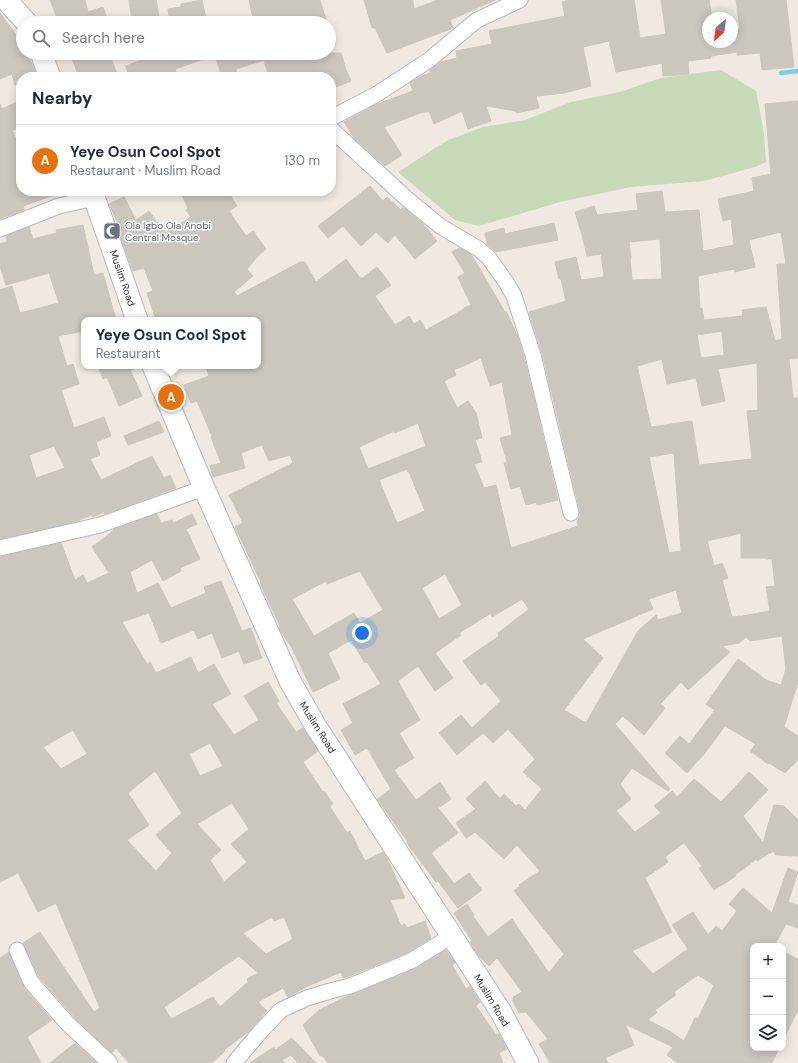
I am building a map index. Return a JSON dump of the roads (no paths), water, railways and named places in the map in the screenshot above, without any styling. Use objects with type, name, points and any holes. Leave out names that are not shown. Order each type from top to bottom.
[{"type":"street","points":[[6,0],[20,16]]},
{"type":"street","points":[[24,0],[29,16]]},
{"type":"street","points":[[336,115],[377,94],[430,60],[477,20],[520,0]]},
{"type":"street","points":[[44,60],[48,72]]},
{"type":"street","points":[[336,134],[406,198],[440,226],[479,249],[488,258],[506,282],[514,296],[534,355],[571,513]]},
{"type":"street","points":[[0,229],[59,206],[90,196]]},
{"type":"street","name":"Muslim Road","points":[[93,196],[136,317]]},
{"type":"street","name":"Muslim Road","points":[[154,369],[204,488],[290,681],[315,725],[501,1012],[528,1063]]},
{"type":"street","points":[[0,548],[100,525],[204,488]]},
{"type":"street","points":[[234,1063],[281,1010],[307,998],[350,986],[410,961],[452,936]]},
{"type":"street","points":[[17,950],[32,982],[67,1023],[110,1063]]},
{"type":"waterway","points":[[781,73],[798,71]]},
{"type":"place","name":"Ola Igbo Ola Anobi Central Mosque","points":[[112,231]]},
{"type":"place","name":"Yeye Osun Cool Spot","points":[[171,397]]}]
